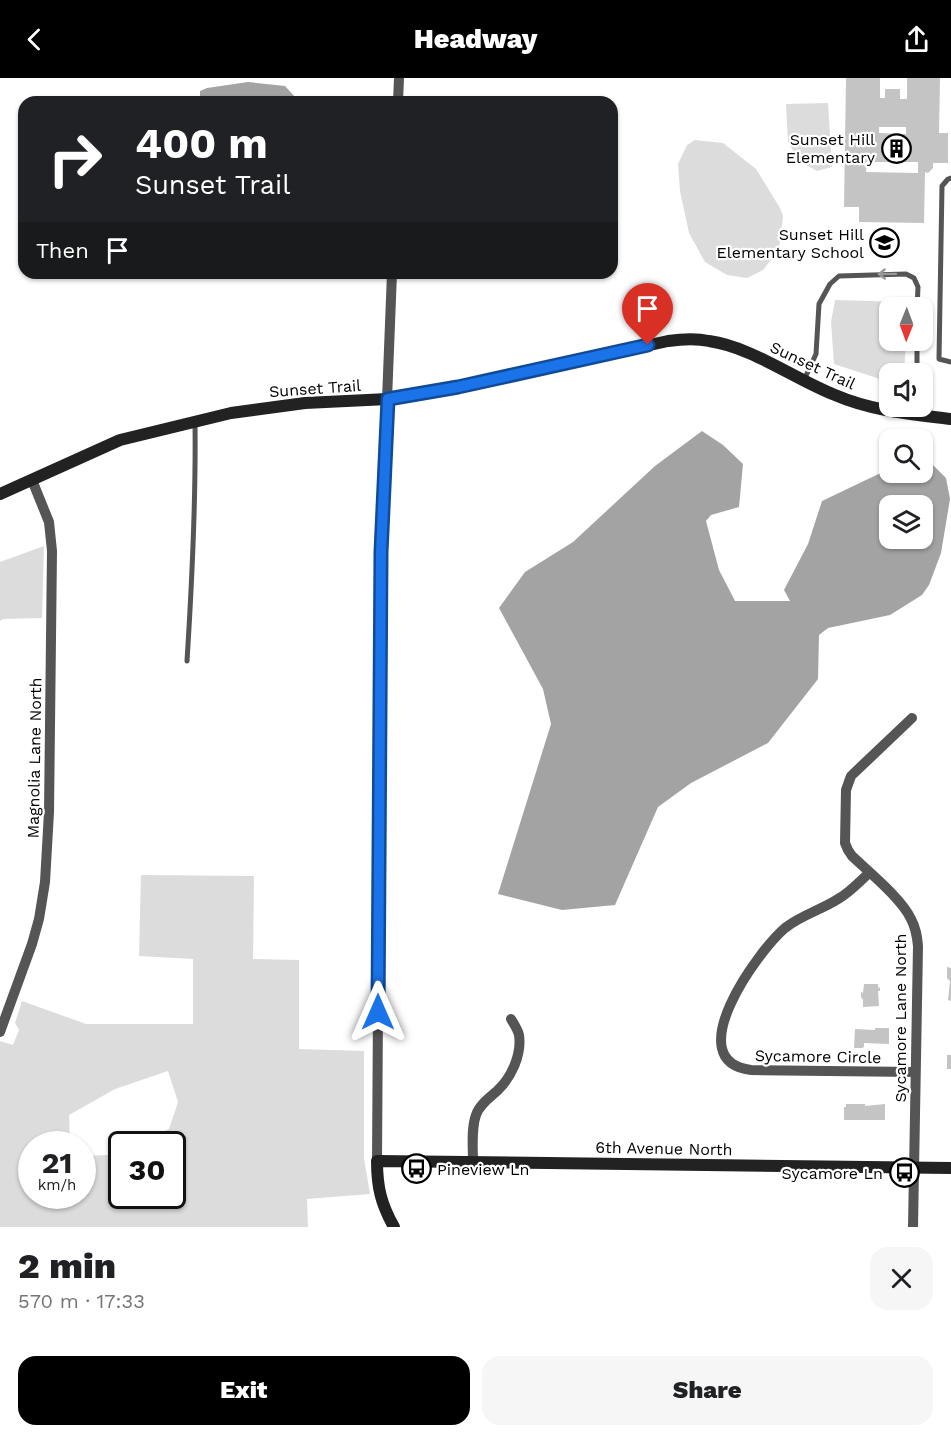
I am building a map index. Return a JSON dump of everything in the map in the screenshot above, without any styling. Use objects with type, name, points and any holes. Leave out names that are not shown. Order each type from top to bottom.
[{"type":"street","points":[[398,96],[399,78]]},
{"type":"street","points":[[392,279],[381,552],[377,1161],[378,1190],[394,1227]]},
{"type":"street","name":"Sunset Trail","points":[[0,494],[120,440],[195,421],[231,413],[305,403],[388,399],[458,387],[668,340],[709,340],[729,345],[837,396],[879,409]]},
{"type":"street","name":"Sunset Trail","points":[[933,415],[951,419]]},
{"type":"street","name":"Magnolia Lane North","points":[[0,1032],[39,919],[45,882],[50,812],[52,551],[49,522],[32,480]]},
{"type":"street","name":"Sycamore Lane North","points":[[912,718],[851,776],[846,790],[845,843],[852,856],[903,906],[916,931],[918,946],[913,1227]]},
{"type":"street","name":"Sycamore Circle","points":[[870,873],[839,899],[786,927],[770,942],[753,963],[739,986],[723,1028],[720,1045],[723,1055],[730,1064],[740,1069],[915,1072]]},
{"type":"street","points":[[473,1162],[476,1113],[508,1078],[519,1049],[519,1034],[511,1019]]},
{"type":"street","name":"6th Avenue North","points":[[377,1161],[951,1168]]},
{"type":"lane","points":[[951,178],[942,186],[939,359],[951,362]]},
{"type":"lane","points":[[804,381],[816,354],[819,304],[830,284],[839,276],[906,274],[914,278],[918,287],[918,297]]},
{"type":"lane","points":[[187,661],[196,463],[195,421]]},
{"type":"shaded area","points":[[248,82],[285,86],[294,96],[200,96],[200,91]]},
{"type":"shaded area","points":[[828,103],[832,167],[817,171],[801,162],[788,143],[786,104]]},
{"type":"shaded area","points":[[695,140],[723,143],[756,169],[780,208],[783,216],[779,250],[763,270],[747,278],[727,275],[705,262],[689,233],[680,191],[678,164],[687,145]]},
{"type":"shaded area","points":[[835,300],[879,301],[879,351],[905,351],[905,363],[879,363],[879,379],[834,364],[831,322]]},
{"type":"shaded area","points":[[702,431],[723,445],[743,464],[739,507],[711,515],[706,521],[719,570],[735,601],[790,601],[784,590],[808,544],[822,501],[879,474],[879,483],[933,483],[933,465],[946,478],[950,499],[941,553],[929,585],[922,595],[890,615],[828,628],[819,635],[818,679],[768,743],[691,783],[658,807],[615,905],[562,910],[498,894],[551,724],[543,689],[499,608],[525,572],[573,542],[655,466]]},
{"type":"shaded area","points":[[44,546],[42,618],[0,621],[0,562]]},
{"type":"shaded area","points":[[141,875],[254,876],[253,959],[299,960],[299,1049],[364,1051],[364,1158],[370,1194],[307,1199],[308,1227],[0,1227],[0,1041],[13,1045],[19,1030],[15,1023],[22,1001],[86,1024],[193,1024],[193,959],[139,956]],"holes":[[[168,1071],[178,1102],[169,1129],[164,1131],[186,1131],[186,1209],[108,1209],[108,1155],[96,1156],[96,1209],[18,1209],[18,1131],[70,1131],[69,1115],[115,1089]]]},
{"type":"building","name":"Sunset Hill Elementary","points":[[846,78],[880,78],[880,98],[885,98],[885,89],[900,89],[900,99],[907,99],[907,78],[940,78],[939,133],[948,133],[948,163],[933,163],[933,168],[928,173],[925,172],[924,223],[859,222],[859,207],[844,207]],"holes":[[[879,127],[906,127],[906,134],[879,133]],[[867,162],[918,162],[918,173],[866,172]]]},
{"type":"building","points":[[947,967],[951,968],[951,1001],[948,1000],[950,981],[947,978]]},
{"type":"building","points":[[864,984],[878,984],[880,988],[878,991],[879,1006],[863,1007],[861,992],[863,993]]},
{"type":"building","points":[[875,1028],[889,1028],[889,1044],[864,1043],[862,1048],[854,1048],[855,1029],[875,1030]]},
{"type":"building","points":[[947,1055],[951,1055],[951,1069],[947,1069]]},
{"type":"building","points":[[846,1104],[865,1104],[865,1106],[885,1104],[885,1120],[844,1120]]},
{"type":"place","name":"Sunset Hill Elementary","points":[[896,148]]},
{"type":"place","name":"Sunset Hill Elementary School","points":[[885,243]]},
{"type":"place","name":"Pineview Ln","points":[[416,1169]]},
{"type":"place","name":"Sycamore Ln","points":[[904,1173]]},
{"type":"route","points":[[378,1012],[381,552],[388,399],[458,387],[648,345]]}]
